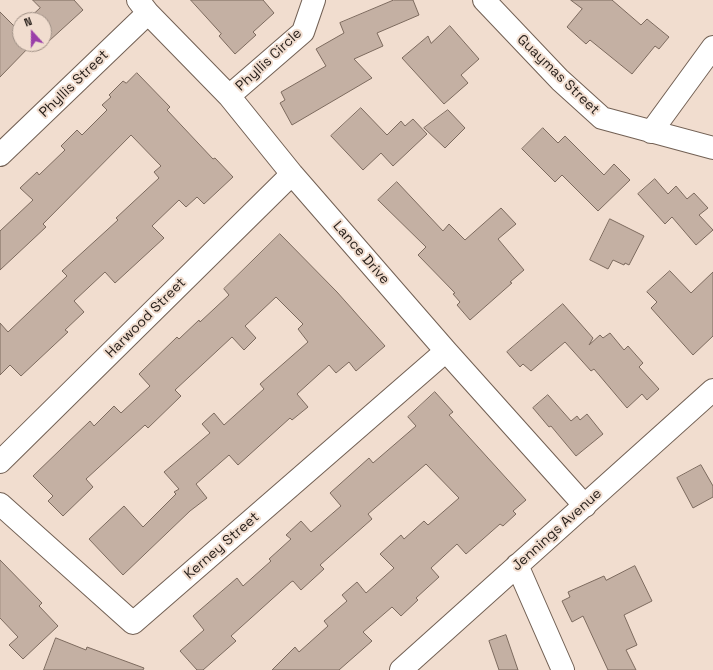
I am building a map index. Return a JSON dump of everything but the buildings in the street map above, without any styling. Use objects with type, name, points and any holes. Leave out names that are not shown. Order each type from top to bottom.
[{"type":"street","name":"Phyllis Circle","points":[[229,96],[303,32],[314,0]]},
{"type":"street","name":"Guaymas Street","points":[[484,0],[560,80],[602,118],[713,148]]},
{"type":"street","name":"Lance Drive","points":[[143,6],[229,96],[292,174],[446,351],[585,506]]},
{"type":"street","name":"Phyllis Street","points":[[0,155],[143,6]]},
{"type":"street","points":[[651,132],[713,47]]},
{"type":"street","name":"Harwood Street","points":[[0,462],[292,174]]},
{"type":"street","name":"Kerney Street","points":[[0,504],[133,623],[446,351]]},
{"type":"street","name":"Jennings Avenue","points":[[401,670],[713,390]]},
{"type":"street","points":[[517,565],[563,670]]}]
